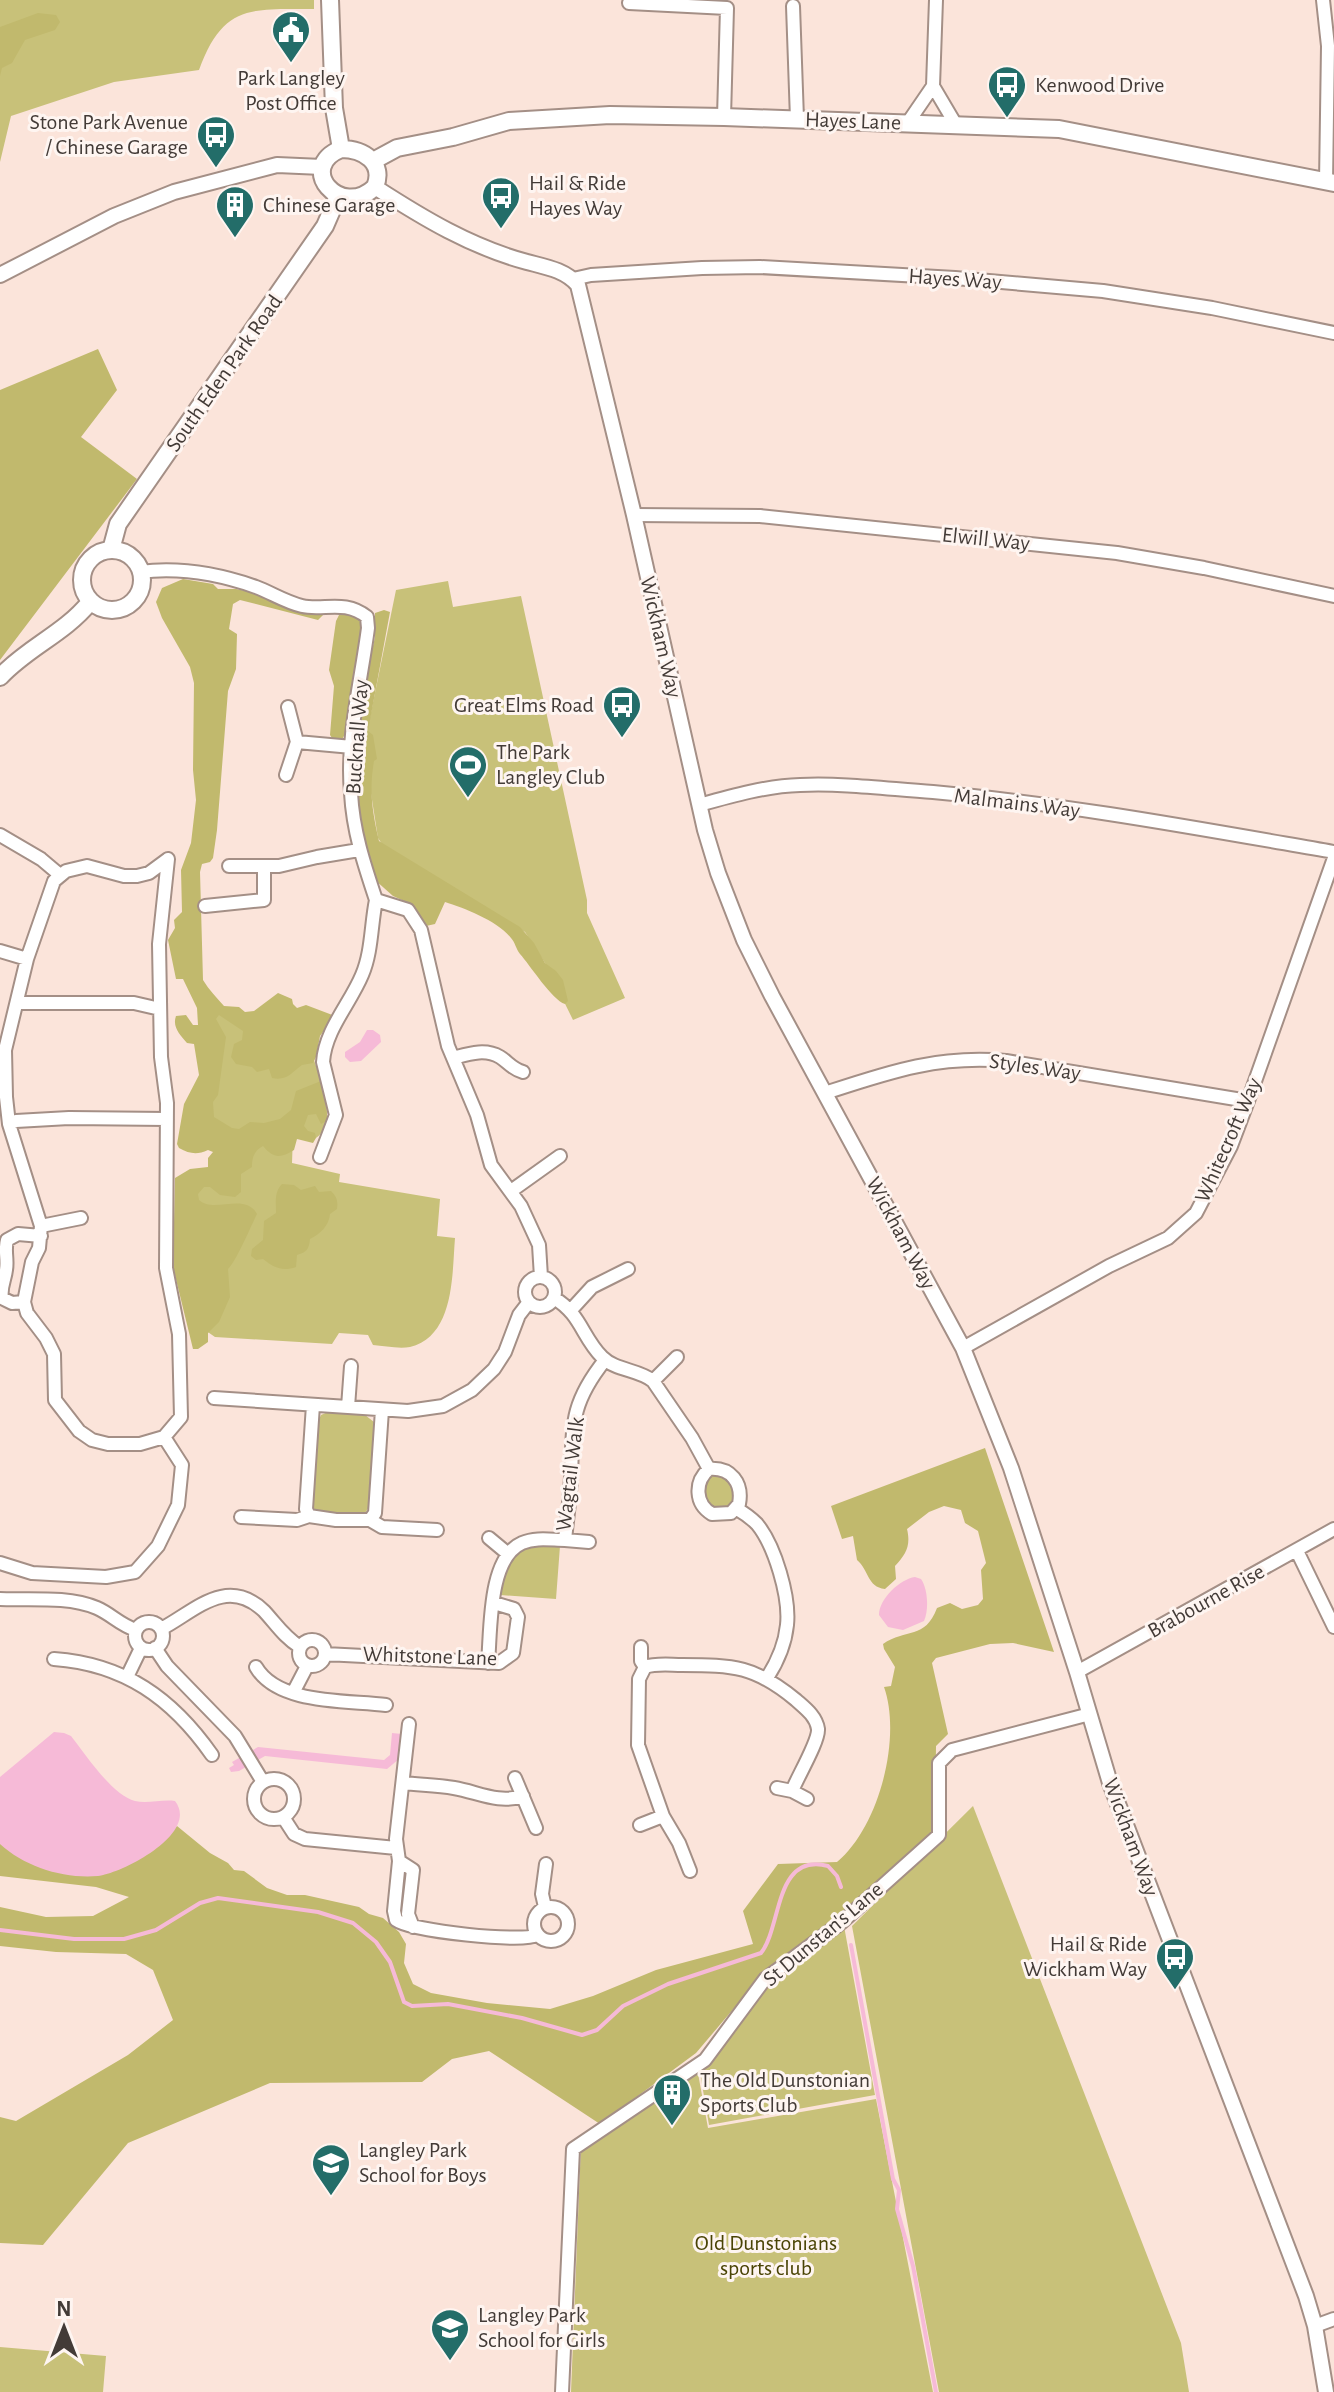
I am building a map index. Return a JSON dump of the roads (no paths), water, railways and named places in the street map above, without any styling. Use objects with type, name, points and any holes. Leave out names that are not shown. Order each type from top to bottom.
[{"type":"main road","points":[[330,0],[334,108],[341,149]]},
{"type":"main road","name":"Hayes Lane","points":[[373,161],[402,147],[509,121],[610,115],[724,117],[1059,129],[1330,183]]},
{"type":"main road","points":[[341,149],[355,150],[373,161],[379,175],[375,187],[359,197],[338,196],[324,182],[322,167],[328,156],[341,149]]},
{"type":"main road","name":"South Eden Park Road","points":[[111,550],[118,524],[325,226],[338,196]]},
{"type":"main road","points":[[111,550],[133,558],[140,572],[141,589],[130,605],[114,611],[90,602],[83,587],[84,569],[94,556],[111,550]]},
{"type":"main road","points":[[0,677],[25,655],[65,629],[90,602]]},
{"type":"street","points":[[907,124],[933,86],[936,0]]},
{"type":"street","points":[[1323,0],[1328,46],[1330,183]]},
{"type":"street","points":[[629,3],[727,8],[724,117]]},
{"type":"street","points":[[793,6],[797,119]]},
{"type":"street","points":[[933,86],[956,125]]},
{"type":"street","points":[[0,275],[131,209],[174,192],[277,165],[322,167]]},
{"type":"street","points":[[375,187],[462,238],[556,270],[573,279]]},
{"type":"street","name":"Hayes Way","points":[[573,279],[591,275],[745,267],[955,278],[1118,293],[1334,333]]},
{"type":"street","name":"Wickham Way","points":[[573,279],[582,299],[699,805],[718,873],[744,940],[963,1348],[1011,1468],[1110,1783],[1306,2296],[1315,2326],[1326,2392]]},
{"type":"street","name":"Elwill Way","points":[[634,515],[760,516],[1117,553],[1334,596]]},
{"type":"street","name":"Bucknall Way","points":[[140,572],[179,569],[250,585],[306,607],[332,605],[364,614],[368,628],[352,747],[350,791],[359,850],[376,900]]},
{"type":"street","points":[[286,775],[297,742],[288,707]]},
{"type":"street","points":[[297,742],[352,747]]},
{"type":"street","name":"Malmains Way","points":[[699,805],[796,785],[841,784],[998,798],[1162,822],[1334,855]]},
{"type":"street","points":[[0,835],[41,859],[60,875]]},
{"type":"street","points":[[229,866],[279,866],[359,850]]},
{"type":"street","name":"Whitecroft Way","points":[[963,1348],[1109,1266],[1168,1238],[1196,1213],[1231,1146],[1334,855]]},
{"type":"street","points":[[168,859],[159,944],[161,1057],[167,1119],[166,1268],[179,1334],[181,1417],[164,1437],[140,1444],[108,1444],[92,1440],[79,1431],[55,1400],[54,1354],[27,1313],[24,1302],[41,1231],[11,1128],[2,1049],[27,959],[54,881],[60,875],[87,866],[124,876],[137,876],[168,859]]},
{"type":"street","points":[[205,906],[264,900],[264,866]]},
{"type":"street","points":[[320,1157],[336,1115],[323,1054],[364,973],[376,900],[404,908],[416,921],[453,1058],[477,1115],[491,1165],[521,1206],[539,1245],[541,1277]]},
{"type":"street","points":[[0,951],[27,959]]},
{"type":"street","points":[[17,1003],[134,1003],[160,1009]]},
{"type":"street","points":[[453,1058],[486,1053],[523,1072]]},
{"type":"street","name":"Styles Way","points":[[825,1093],[907,1066],[971,1058],[1006,1061],[1248,1101]]},
{"type":"street","points":[[0,1139],[11,1128],[69,1118],[167,1119]]},
{"type":"street","points":[[511,1191],[560,1156]]},
{"type":"street","points":[[24,1302],[12,1303],[2,1298],[7,1240],[18,1234],[41,1231],[81,1218]]},
{"type":"street","points":[[571,1310],[592,1287],[628,1269]]},
{"type":"street","points":[[541,1277],[553,1283],[554,1298],[544,1307],[529,1302],[527,1286],[534,1278],[541,1277]]},
{"type":"street","points":[[554,1298],[571,1310],[605,1360],[653,1381],[709,1469]]},
{"type":"street","points":[[214,1398],[382,1410],[434,1408],[472,1390],[500,1360],[519,1315],[529,1302]]},
{"type":"street","points":[[653,1381],[677,1357]]},
{"type":"street","name":"Wagtail Walk","points":[[507,1553],[528,1541],[565,1540],[574,1417],[587,1385],[605,1360]]},
{"type":"street","points":[[348,1407],[351,1366]]},
{"type":"street","points":[[309,1516],[306,1509],[313,1405]]},
{"type":"street","points":[[370,1520],[375,1513],[382,1410]]},
{"type":"street","points":[[0,1563],[32,1573],[106,1577],[135,1572],[158,1546],[178,1505],[182,1465],[164,1437]]},
{"type":"street","points":[[709,1469],[725,1470],[736,1480],[741,1494],[737,1509]]},
{"type":"street","points":[[709,1469],[700,1480],[698,1493],[704,1517],[724,1515],[737,1509]]},
{"type":"street","points":[[737,1509],[755,1522],[763,1534],[777,1566],[786,1605],[784,1643],[767,1678]]},
{"type":"street","points":[[241,1517],[297,1520],[309,1516],[358,1522],[370,1520],[382,1527],[437,1530]]},
{"type":"street","name":"Brabourne Rise","points":[[1077,1672],[1334,1529]]},
{"type":"street","points":[[488,1663],[498,1571],[507,1553],[489,1538]]},
{"type":"street","points":[[565,1540],[589,1542]]},
{"type":"street","points":[[1297,1551],[1334,1627]]},
{"type":"street","points":[[161,1629],[204,1602],[229,1596],[257,1606],[281,1633],[300,1647]]},
{"type":"street","points":[[0,1599],[90,1605],[136,1630]]},
{"type":"street","name":"Whitstone Lane","points":[[325,1654],[488,1663],[504,1661],[513,1653],[515,1646],[517,1612],[495,1599]]},
{"type":"street","points":[[161,1629],[150,1622],[139,1626],[136,1641],[167,1666],[235,1736],[263,1782]]},
{"type":"street","points":[[127,1677],[148,1648],[162,1640],[161,1629]]},
{"type":"street","points":[[309,1640],[318,1641],[324,1647],[325,1654],[320,1664],[307,1666],[299,1656],[300,1647],[309,1640]]},
{"type":"street","points":[[641,1647],[641,1661],[645,1667]]},
{"type":"street","points":[[54,1659],[98,1665],[152,1692],[174,1710],[212,1755]]},
{"type":"street","points":[[293,1693],[307,1666]]},
{"type":"street","points":[[645,1667],[726,1666],[767,1678],[811,1714],[817,1726],[817,1741],[792,1791]]},
{"type":"street","points":[[256,1667],[270,1682],[309,1698],[386,1705]]},
{"type":"street","points":[[645,1667],[639,1679],[637,1738],[641,1758],[663,1816],[679,1843],[690,1871]]},
{"type":"street","name":"St Dunstan's Lane","points":[[562,2392],[573,2149],[705,2060],[765,1979],[842,1922],[939,1835],[939,1763],[952,1750],[1090,1714]]},
{"type":"street","points":[[398,1854],[409,1724]]},
{"type":"street","points":[[515,1778],[536,1828]]},
{"type":"street","points":[[282,1781],[292,1790],[294,1804],[283,1817],[273,1820],[257,1810],[255,1792],[263,1782],[282,1781]]},
{"type":"street","points":[[403,1783],[455,1788],[494,1798],[523,1796]]},
{"type":"street","points":[[777,1788],[807,1799]]},
{"type":"street","points":[[640,1825],[663,1816]]},
{"type":"street","points":[[283,1817],[294,1834],[305,1839],[398,1854],[413,1870],[408,1914],[413,1927],[521,1939],[537,1935]]},
{"type":"street","points":[[545,1907],[542,1894],[546,1864]]},
{"type":"street","points":[[545,1907],[556,1907],[563,1912],[567,1928],[563,1936],[555,1940],[537,1935],[534,1927],[535,1917],[545,1907]]},
{"type":"street","points":[[1315,2326],[1334,2319]]},
{"type":"waterway","points":[[0,1930],[74,1939],[124,1939],[156,1930],[200,1903],[218,1898],[318,1912],[353,1923],[376,1942],[390,1962],[404,2002],[412,2006],[448,2004],[522,2018],[582,2035],[597,2030],[623,2006],[668,1984],[761,1953],[768,1941],[782,1894],[798,1870],[810,1865],[828,1866],[841,1887]]},
{"type":"waterway","points":[[851,1945],[893,2179],[899,2190],[897,2209],[913,2266],[936,2392]]},
{"type":"place","name":"Park Langley Post Office","points":[[291,64]]},
{"type":"place","name":"Kenwood Drive","points":[[1007,119]]},
{"type":"place","name":"Stone Park Avenue / Chinese Garage","points":[[216,169]]},
{"type":"place","name":"Hail & Ride Hayes Way","points":[[501,230]]},
{"type":"place","name":"Chinese Garage","points":[[235,239]]},
{"type":"place","name":"Great Elms Road","points":[[622,739]]},
{"type":"place","name":"The Park Langley Club","points":[[468,799]]},
{"type":"place","name":"Hail & Ride Wickham Way","points":[[1175,1991]]},
{"type":"place","name":"The Old Dunstonian Sports Club","points":[[672,2127]]},
{"type":"place","name":"Langley Park School for Boys","points":[[331,2197]]},
{"type":"place","name":"Langley Park School for Girls","points":[[450,2362]]},
{"type":"park label","name":"Old Dunstonians sports club","points":[[766,2256]]}]
